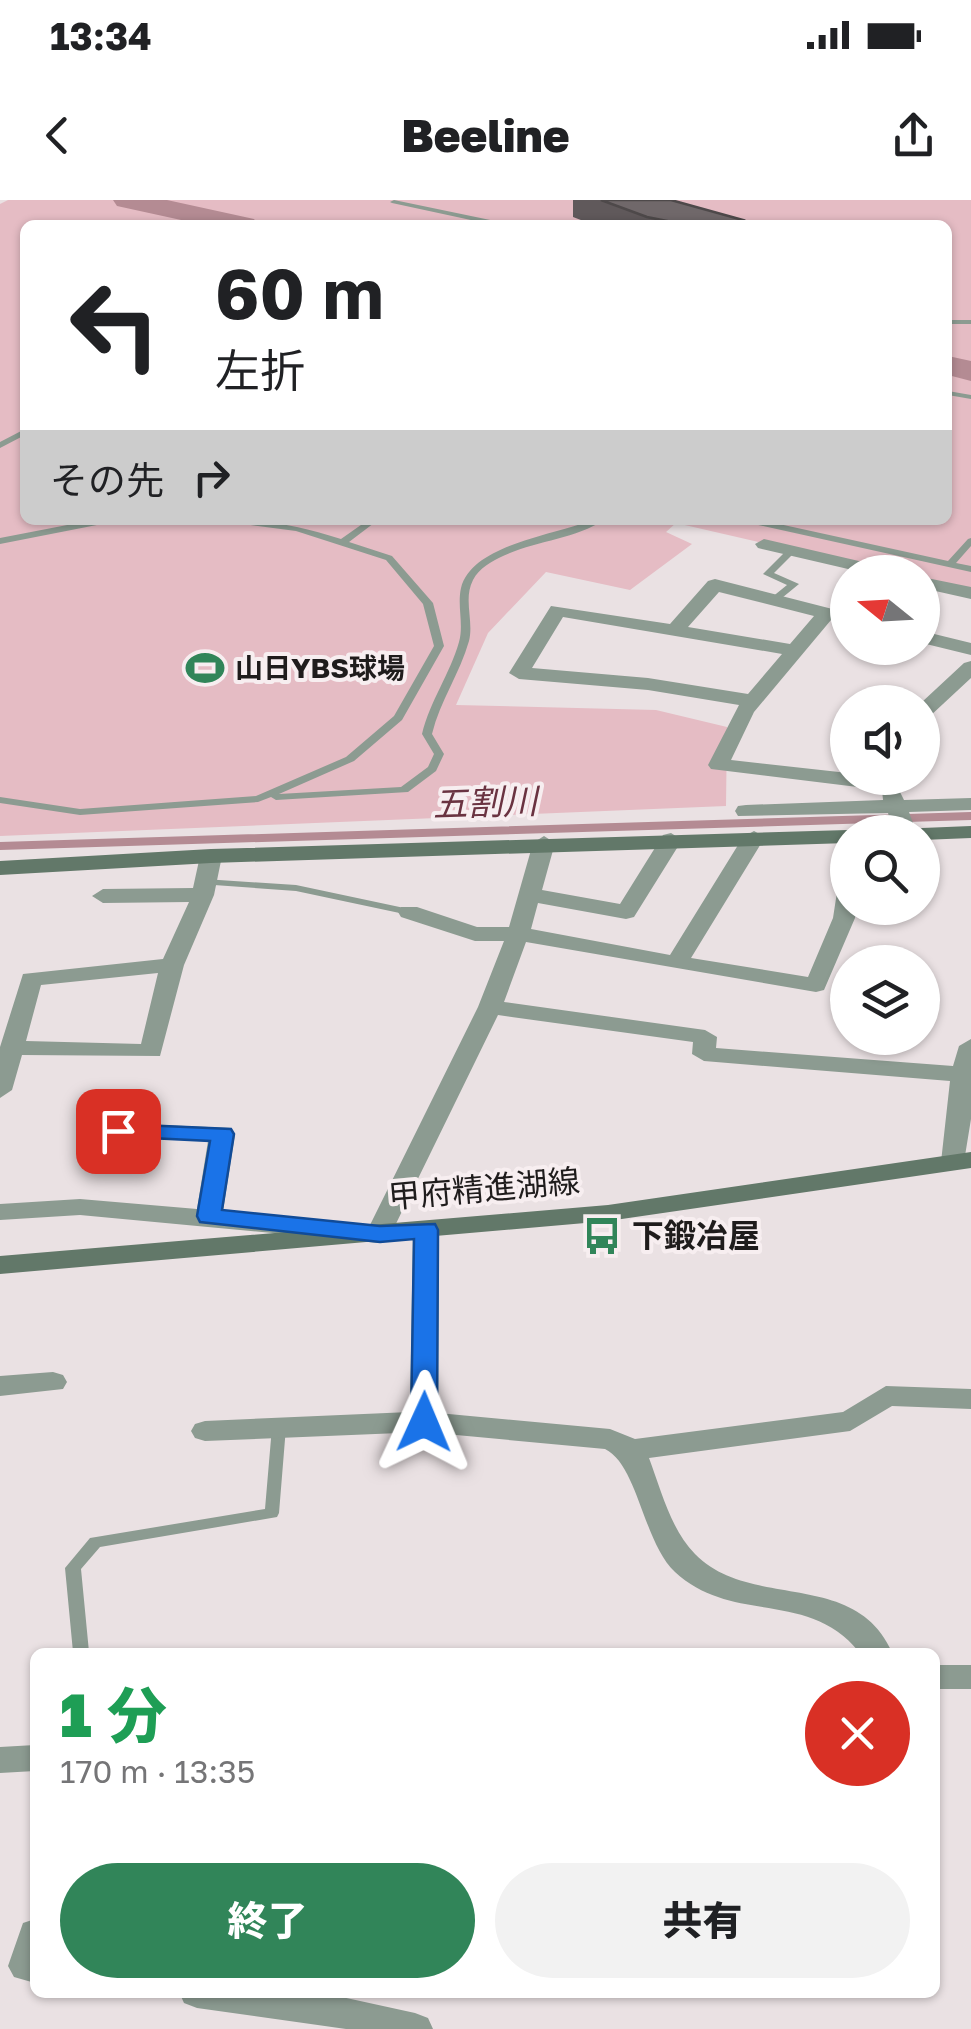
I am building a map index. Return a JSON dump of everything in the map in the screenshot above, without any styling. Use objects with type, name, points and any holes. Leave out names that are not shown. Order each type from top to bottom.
[{"type":"street","points":[[764,544],[830,560]]},
{"type":"street","points":[[675,630],[716,585],[830,615]]},
{"type":"street","points":[[940,586],[971,594]]},
{"type":"street","points":[[753,701],[648,684],[519,673],[558,610],[797,651]]},
{"type":"street","points":[[826,614],[753,701],[718,765],[830,776]]},
{"type":"street","points":[[940,641],[971,649]]},
{"type":"street","points":[[940,696],[971,667]]},
{"type":"street","points":[[914,815],[971,804]]},
{"type":"street","points":[[746,811],[833,815]]},
{"type":"street","points":[[940,833],[971,832]]},
{"type":"street","points":[[0,868],[211,856],[830,836]]},
{"type":"street","points":[[677,962],[754,838]]},
{"type":"street","points":[[529,895],[626,912],[671,840]]},
{"type":"street","points":[[0,1212],[80,1207],[380,1234],[490,1007],[518,934],[544,844]]},
{"type":"street","points":[[12,1048],[151,1051],[172,965],[203,888],[211,856]]},
{"type":"street","points":[[103,896],[203,888]]},
{"type":"street","points":[[409,912],[474,934],[518,934],[816,985],[841,925]]},
{"type":"street","points":[[0,1090],[31,979],[172,965]]},
{"type":"street","points":[[490,1007],[705,1037],[704,1054],[967,1075]]},
{"type":"street","points":[[963,1161],[971,1046]]},
{"type":"street","points":[[118,1131],[222,1134],[209,1216]]},
{"type":"street","name":"甲府精進湖線","points":[[0,1265],[426,1230],[714,1200],[963,1161]]},
{"type":"street","points":[[424,1422],[426,1230]]},
{"type":"street","points":[[0,1386],[53,1382]]},
{"type":"street","points":[[204,1431],[424,1422],[610,1439],[630,1450],[850,1421],[886,1396],[971,1399]]},
{"type":"street","points":[[630,1450],[672,1545],[686,1565],[736,1593],[814,1604],[844,1614],[862,1628],[874,1648]]},
{"type":"street","points":[[940,1677],[971,1677]]},
{"type":"street","points":[[0,1760],[30,1758]]},
{"type":"street","points":[[242,1998],[332,2010],[415,2029]]},
{"type":"lane","points":[[394,202],[479,220]]},
{"type":"lane","points":[[0,541],[82,525]]},
{"type":"lane","points":[[258,799],[350,760],[398,718],[439,646],[428,603],[390,558],[297,528],[274,525]]},
{"type":"lane","points":[[342,542],[367,525]]},
{"type":"lane","points":[[0,800],[80,812],[310,792],[404,790],[432,768],[439,754],[427,734],[432,708],[467,635],[463,603],[472,574],[495,558],[586,525]]},
{"type":"lane","points":[[773,525],[971,569]]},
{"type":"lane","points":[[950,564],[971,541]]},
{"type":"lane","points":[[774,600],[794,584],[768,574],[791,551]]},
{"type":"lane","points":[[203,888],[296,888],[409,912]]},
{"type":"lane","points":[[81,1648],[73,1568],[95,1542],[272,1513],[278,1427]]},
{"type":"shaded area","points":[[8,200],[971,200],[971,591],[940,584],[940,555],[830,555],[830,558],[685,525],[952,525],[952,220],[20,220],[20,525],[674,525],[666,532],[692,544],[630,590],[546,572],[488,633],[456,705],[656,710],[727,727],[726,806],[0,836],[0,204]]},
{"type":"building","points":[[601,200],[671,200],[743,220],[662,220]]},
{"type":"waterway","points":[[127,200],[221,220]]},
{"type":"waterway","points":[[952,367],[971,371]]},
{"type":"waterway","name":"五割川","points":[[0,846],[971,816]]},
{"type":"place","name":"山日YBS球場","points":[[205,668]]},
{"type":"place","name":"下鍛冶屋","points":[[602,1236]]},
{"type":"route","points":[[118,1131],[222,1134],[209,1216],[380,1234],[426,1230],[424,1422]]}]
